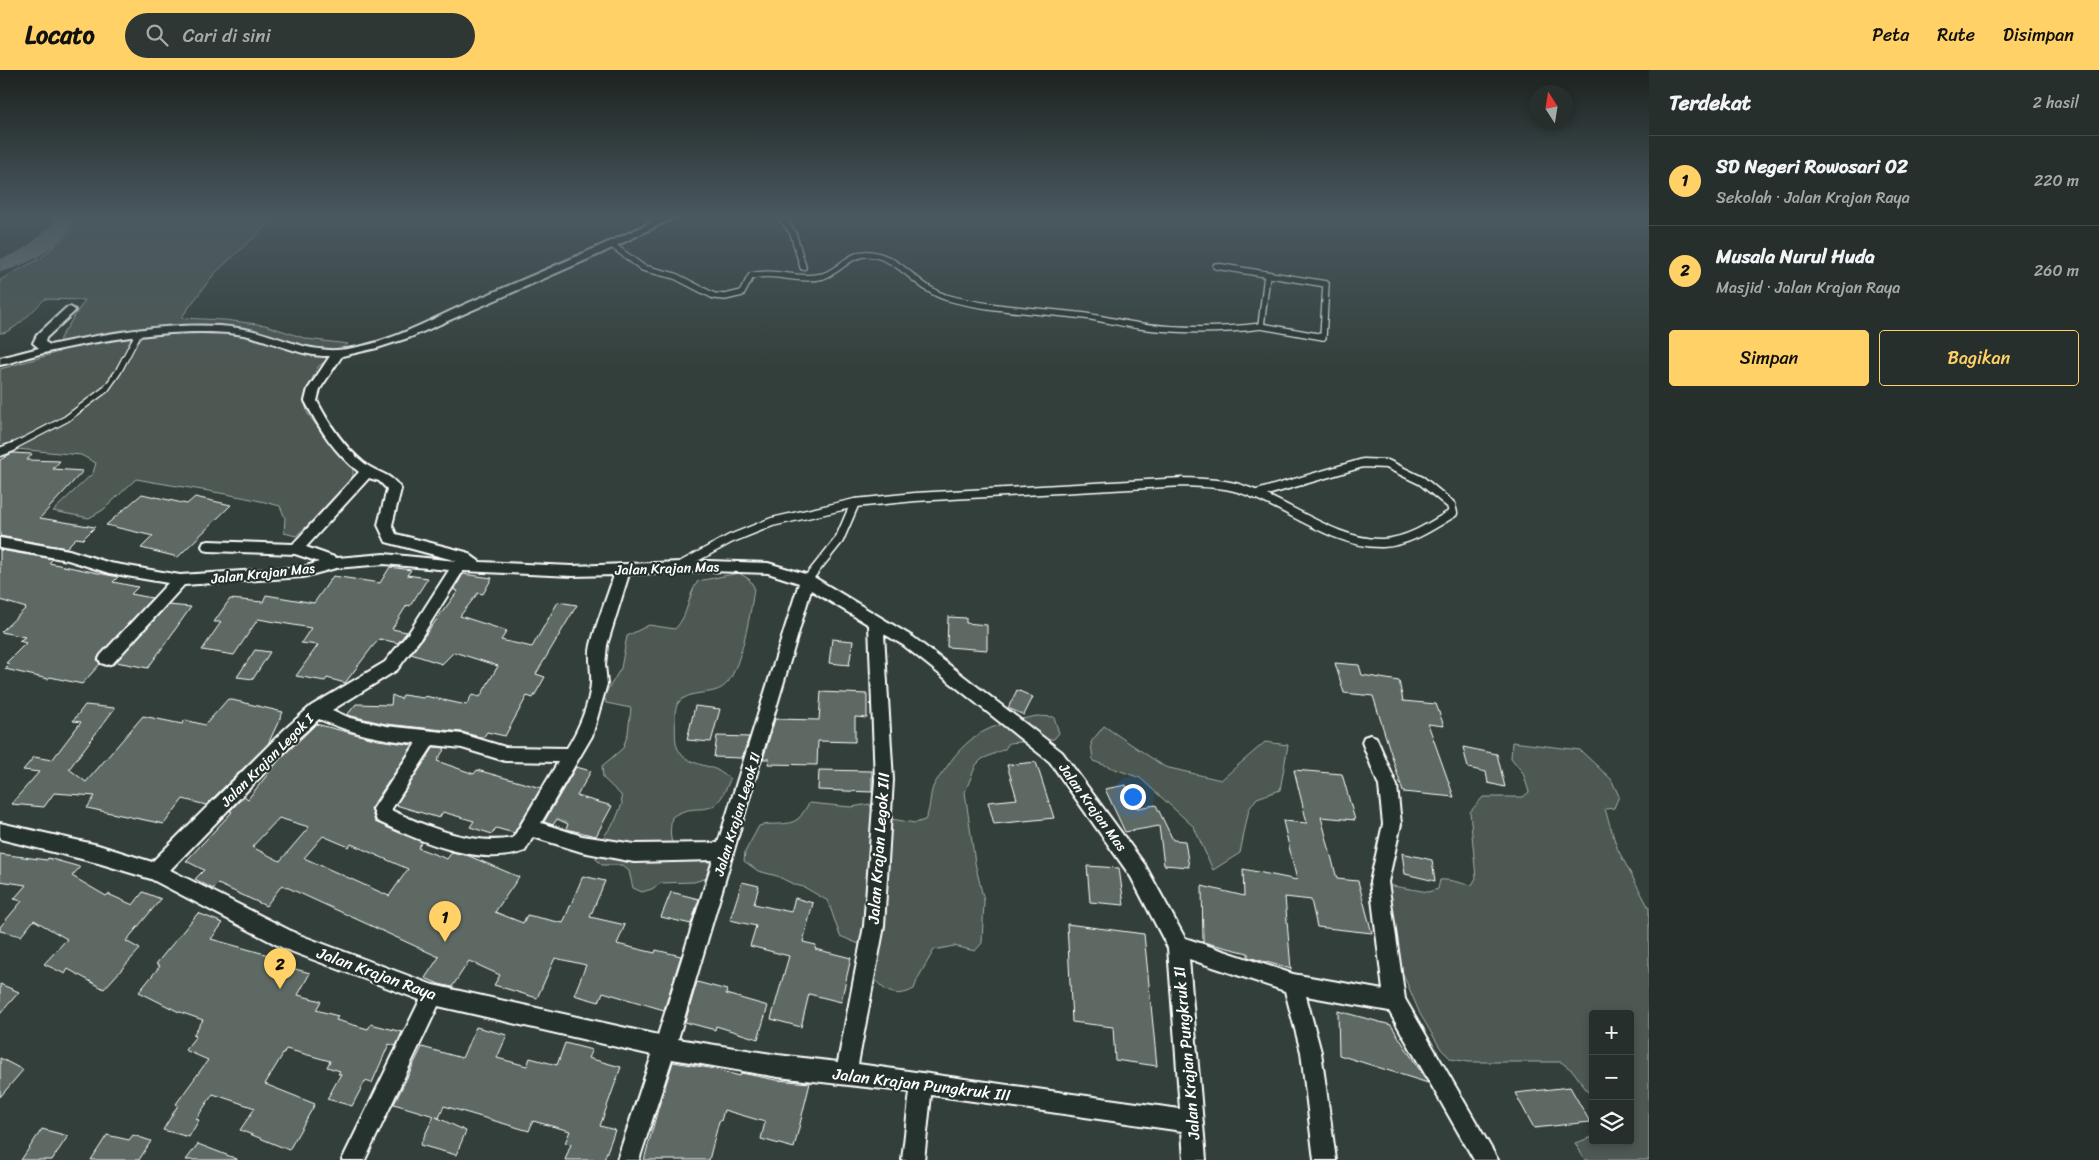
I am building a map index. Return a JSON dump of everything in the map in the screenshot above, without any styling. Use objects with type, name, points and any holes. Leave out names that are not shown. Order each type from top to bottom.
[{"type":"street","points":[[0,353],[138,334],[192,330],[241,332],[303,352],[321,354],[360,350],[410,332],[559,268]]},
{"type":"street","points":[[44,346],[41,337],[70,310]]},
{"type":"street","points":[[0,362],[44,346]]},
{"type":"street","points":[[338,353],[314,389],[311,401],[322,423],[340,446],[367,472],[387,478],[394,489],[385,525],[391,538],[462,556],[478,567]]},
{"type":"street","points":[[296,549],[367,472]]},
{"type":"street","name":"Jalan Krajan Mas","points":[[0,543],[68,555],[109,568],[180,580],[303,572],[336,563],[384,559],[459,566],[572,571],[709,566],[768,568],[807,580],[908,641],[1056,756],[1138,870],[1178,946]]},
{"type":"street","points":[[209,546],[296,549],[336,563]]},
{"type":"street","name":"Jalan Krajan Legok I","points":[[155,872],[290,735],[317,711],[391,666],[415,635],[459,566]]},
{"type":"street","points":[[429,737],[390,794],[382,809],[383,815],[439,838],[488,847],[519,845],[584,736],[599,684],[597,660],[599,645],[624,569]]},
{"type":"street","points":[[107,659],[180,580]]},
{"type":"street","name":"Jalan Krajan Legok II","points":[[659,1046],[725,851],[807,580]]},
{"type":"street","name":"Jalan Krajan Legok III","points":[[846,1074],[874,926],[884,780],[876,620]]},
{"type":"street","points":[[317,711],[348,724],[386,733],[462,741],[505,754],[571,755]]},
{"type":"street","points":[[1370,742],[1388,786],[1392,824],[1379,882],[1395,1002],[1487,1160]]},
{"type":"street","points":[[529,828],[582,844],[634,853],[725,851]]},
{"type":"street","name":"Jalan Krajan Raya","points":[[0,831],[98,854],[155,872],[292,942],[433,995],[659,1046]]},
{"type":"street","points":[[1178,946],[1293,984],[1395,1002]]},
{"type":"street","name":"Jalan Krajan Pungkruk II","points":[[1178,946],[1195,1160]]},
{"type":"street","points":[[1293,984],[1311,1052],[1325,1160]]},
{"type":"street","points":[[353,1160],[433,995]]},
{"type":"street","points":[[628,1160],[659,1046]]},
{"type":"street","name":"Jalan Krajan Pungkruk III","points":[[659,1046],[778,1066],[922,1083],[1192,1122]]},
{"type":"street","points":[[912,1160],[922,1083]]},
{"type":"lane","points":[[643,268],[675,276],[714,296],[725,297],[742,293],[751,276],[759,273],[820,276],[830,274],[838,268]]},
{"type":"lane","points":[[900,268],[931,291],[960,300],[1073,314],[1142,326],[1195,329],[1262,326],[1322,337],[1326,284],[1227,268]]},
{"type":"lane","points":[[1262,326],[1267,275]]},
{"type":"lane","points":[[0,452],[52,427],[106,389],[118,372],[138,334]]},
{"type":"lane","points":[[678,567],[730,539],[772,522],[855,503],[915,497],[1183,482],[1224,483],[1257,494],[1356,540],[1382,543],[1402,540],[1453,513],[1451,504],[1422,481],[1387,464],[1363,463],[1257,494]]},
{"type":"lane","points":[[807,580],[839,540],[855,503]]},
{"type":"shaded area","points":[[23,268],[221,268],[181,318],[225,320],[265,325],[307,339],[348,344],[318,367],[312,379],[305,404],[308,414],[337,453],[353,467],[353,477],[296,536],[284,533],[285,518],[280,506],[226,494],[136,479],[103,510],[89,518],[53,511],[93,473],[96,463],[81,455],[6,448],[0,452],[0,369],[59,352],[60,338],[85,300],[45,299],[17,325],[0,333],[0,280]]},
{"type":"shaded area","points":[[739,573],[749,579],[754,587],[745,636],[733,674],[728,682],[719,689],[691,695],[683,699],[678,703],[675,712],[676,742],[681,754],[690,761],[717,770],[730,779],[724,793],[712,807],[682,812],[672,817],[671,839],[678,850],[714,860],[707,878],[694,882],[661,883],[652,889],[642,892],[633,888],[629,871],[622,865],[602,865],[596,859],[602,839],[615,821],[622,804],[621,795],[603,778],[602,766],[623,748],[628,733],[631,708],[606,703],[604,696],[621,668],[627,636],[649,625],[675,629],[686,612],[694,587],[698,581]]},
{"type":"shaded area","points":[[1037,716],[1054,717],[1059,733],[1054,739],[1009,743],[1005,749],[982,759],[976,765],[965,792],[975,863],[984,901],[982,943],[975,951],[954,946],[934,950],[914,989],[900,994],[894,993],[883,988],[878,983],[871,971],[878,952],[840,936],[828,901],[804,887],[795,885],[777,876],[758,871],[744,861],[745,852],[759,826],[784,824],[794,821],[798,819],[809,803],[851,807],[870,804],[873,816],[915,823],[925,820],[934,784],[955,755],[965,745],[975,737],[996,726]]},
{"type":"shaded area","points":[[1104,726],[1165,767],[1221,780],[1265,742],[1288,745],[1280,790],[1257,798],[1249,809],[1240,853],[1213,870],[1194,827],[1140,778],[1093,761],[1091,742]]},
{"type":"shaded area","points":[[1512,742],[1580,750],[1611,779],[1619,796],[1614,808],[1605,809],[1617,848],[1649,908],[1649,1160],[1585,1160],[1575,1143],[1589,1138],[1589,1145],[1634,1145],[1634,1010],[1589,1010],[1589,1093],[1573,1071],[1561,1062],[1469,1062],[1451,1059],[1441,1049],[1420,1014],[1401,969],[1387,885],[1428,892],[1438,889],[1440,880],[1472,885],[1476,878],[1470,812],[1483,797],[1523,797],[1529,792],[1523,773],[1511,758]]},
{"type":"building","points":[[12,453],[32,454],[27,460],[60,461],[53,469],[83,471],[40,518],[95,527],[83,539],[76,538],[66,548],[0,536],[0,460]]},
{"type":"building","points":[[142,494],[187,504],[195,497],[231,505],[178,557],[141,548],[153,536],[106,525]]},
{"type":"building","points":[[0,550],[53,559],[49,563],[118,577],[113,582],[138,587],[131,594],[152,598],[100,654],[97,660],[100,664],[82,684],[50,677],[48,679],[5,669],[10,664],[6,663],[26,643],[19,641],[25,637],[1,632],[26,608],[0,600]]},
{"type":"building","points":[[390,567],[411,570],[407,575],[428,578],[410,606],[407,605],[392,629],[407,632],[398,643],[380,639],[345,683],[327,678],[325,681],[296,676],[318,645],[301,643],[311,628],[258,619],[234,655],[202,650],[221,622],[214,622],[230,599],[263,602],[266,595],[314,603],[333,576],[380,583]]},
{"type":"building","points":[[463,574],[492,578],[483,594],[478,593],[460,616],[507,631],[501,640],[532,647],[558,602],[577,605],[536,674],[545,677],[533,698],[527,696],[505,736],[487,732],[483,738],[462,732],[386,724],[347,715],[356,704],[391,705],[392,695],[401,699],[403,695],[423,698],[425,696],[466,705],[472,695],[480,697],[498,666],[454,652],[442,664],[411,654],[458,591],[454,590]]},
{"type":"building","points":[[168,605],[191,607],[148,668],[116,662]]},
{"type":"building","points":[[948,617],[966,618],[966,623],[987,625],[987,650],[947,647]]},
{"type":"building","points":[[832,639],[853,641],[849,665],[829,663]]},
{"type":"building","points":[[255,650],[270,652],[253,679],[237,677]]},
{"type":"building","points":[[1335,663],[1359,665],[1362,675],[1399,681],[1403,701],[1436,704],[1444,726],[1428,724],[1454,797],[1403,792],[1373,696],[1344,693]]},
{"type":"building","points":[[1017,690],[1033,697],[1024,715],[1008,708]]},
{"type":"building","points":[[821,692],[867,694],[867,718],[855,717],[855,742],[818,741],[817,765],[768,764],[769,759],[763,759],[775,719],[819,720]]},
{"type":"building","points":[[228,699],[283,712],[268,744],[206,805],[183,799],[164,824],[87,808],[95,796],[54,793],[44,807],[11,804],[39,772],[23,770],[34,757],[52,760],[81,722],[73,721],[85,705],[115,708],[69,769],[86,782],[143,716],[182,724],[185,720],[205,725]]},
{"type":"building","points":[[695,706],[720,709],[711,742],[687,740]]},
{"type":"building","points":[[316,724],[378,740],[413,745],[371,808],[375,822],[422,842],[418,848],[447,859],[452,852],[469,856],[519,877],[495,912],[523,923],[527,915],[563,923],[583,876],[605,881],[590,917],[625,925],[617,944],[655,953],[656,950],[681,956],[664,1010],[603,992],[599,1002],[574,995],[586,965],[555,958],[537,998],[494,985],[500,975],[469,961],[452,987],[439,984],[425,978],[439,957],[282,885],[266,906],[218,884],[213,889],[195,879],[204,870],[186,861],[232,812],[230,811],[244,796],[248,799],[279,760]],"holes":[[[279,818],[309,827],[280,861],[252,847]],[[323,836],[349,847],[351,844],[408,869],[389,896],[304,858]]]},
{"type":"building","points":[[717,736],[749,737],[742,758],[714,757]]},
{"type":"building","points":[[434,747],[445,748],[437,761],[474,774],[477,770],[541,788],[514,833],[496,828],[492,834],[470,827],[474,821],[443,812],[439,818],[396,805]]},
{"type":"building","points":[[1463,747],[1497,754],[1505,787],[1488,783],[1486,772],[1468,768]]},
{"type":"building","points":[[1036,762],[1054,818],[994,824],[988,802],[1017,799],[1007,765]]},
{"type":"building","points":[[576,767],[591,771],[577,796],[612,806],[596,836],[566,829],[568,824],[557,819],[553,825],[544,822]]},
{"type":"building","points":[[819,770],[872,771],[872,792],[818,790]]},
{"type":"building","points":[[1294,770],[1342,774],[1355,820],[1321,817],[1337,879],[1358,881],[1372,933],[1317,927],[1311,900],[1285,897],[1291,969],[1248,957],[1248,953],[1203,942],[1202,886],[1244,896],[1243,869],[1297,880],[1283,821],[1307,823]]},
{"type":"building","points":[[1126,785],[1137,808],[1156,805],[1173,840],[1185,841],[1189,867],[1164,865],[1159,826],[1125,832],[1105,789]]},
{"type":"building","points":[[1402,853],[1432,860],[1435,881],[1405,874]]},
{"type":"building","points":[[0,854],[47,860],[48,858],[80,867],[72,876],[106,896],[108,894],[133,905],[143,892],[161,899],[126,941],[140,949],[104,989],[68,969],[65,974],[44,964],[67,939],[34,920],[21,936],[0,931],[0,927],[22,901],[14,899],[26,885],[0,881]]},
{"type":"building","points":[[1087,866],[1119,868],[1124,905],[1090,902]]},
{"type":"building","points":[[742,882],[759,886],[754,904],[791,912],[795,898],[813,903],[803,942],[816,945],[815,949],[851,958],[841,1002],[809,994],[801,1027],[771,1019],[789,956],[750,946],[756,926],[730,920]]},
{"type":"building","points":[[671,892],[699,899],[691,924],[661,917]]},
{"type":"building","points":[[198,913],[223,923],[211,939],[272,956],[269,962],[310,973],[298,995],[321,1001],[316,1010],[338,1016],[336,1020],[368,1029],[371,1024],[402,1032],[396,1046],[389,1044],[372,1083],[365,1081],[352,1106],[327,1099],[341,1074],[338,1074],[340,1071],[327,1067],[330,1061],[286,1049],[265,1084],[315,1104],[289,1150],[240,1130],[255,1108],[213,1094],[196,1119],[199,1120],[189,1137],[163,1130],[178,1105],[176,1104],[208,1060],[185,1050],[196,1036],[193,1035],[203,1020],[177,1011],[139,992],[160,966],[156,964]]},
{"type":"building","points":[[1067,924],[1144,934],[1157,1066],[1115,1060],[1113,1027],[1072,1022]]},
{"type":"building","points":[[697,982],[727,990],[726,994],[768,1006],[758,1039],[716,1026],[715,1030],[685,1022]]},
{"type":"building","points":[[0,984],[19,992],[0,1014]]},
{"type":"building","points":[[1338,1011],[1391,1025],[1428,1083],[1339,1055]]},
{"type":"building","points":[[476,1027],[507,1035],[497,1058],[527,1066],[530,1058],[557,1065],[565,1043],[592,1050],[588,1058],[621,1067],[600,1126],[615,1130],[604,1160],[565,1160],[571,1144],[565,1143],[570,1131],[533,1121],[529,1131],[444,1106],[439,1118],[436,1117],[466,1131],[456,1155],[420,1145],[434,1116],[394,1104],[422,1047],[462,1058]]},
{"type":"building","points":[[0,1058],[23,1070],[0,1097]]},
{"type":"building","points":[[673,1062],[740,1076],[741,1073],[776,1080],[810,1083],[794,1148],[761,1139],[765,1122],[724,1110],[721,1121],[719,1121],[709,1160],[644,1160]]},
{"type":"building","points":[[1570,1087],[1589,1122],[1534,1128],[1515,1093]]},
{"type":"building","points":[[42,1129],[68,1136],[52,1160],[21,1160]]},
{"type":"building","points":[[107,1135],[129,1140],[133,1135],[151,1141],[139,1160],[91,1160]]},
{"type":"building","points":[[198,1144],[237,1159],[237,1160],[186,1160]]},
{"type":"place","name":"SD Negeri Rowosari 02","points":[[445,942]]},
{"type":"place","name":"Musala Nurul Huda","points":[[280,989]]}]
